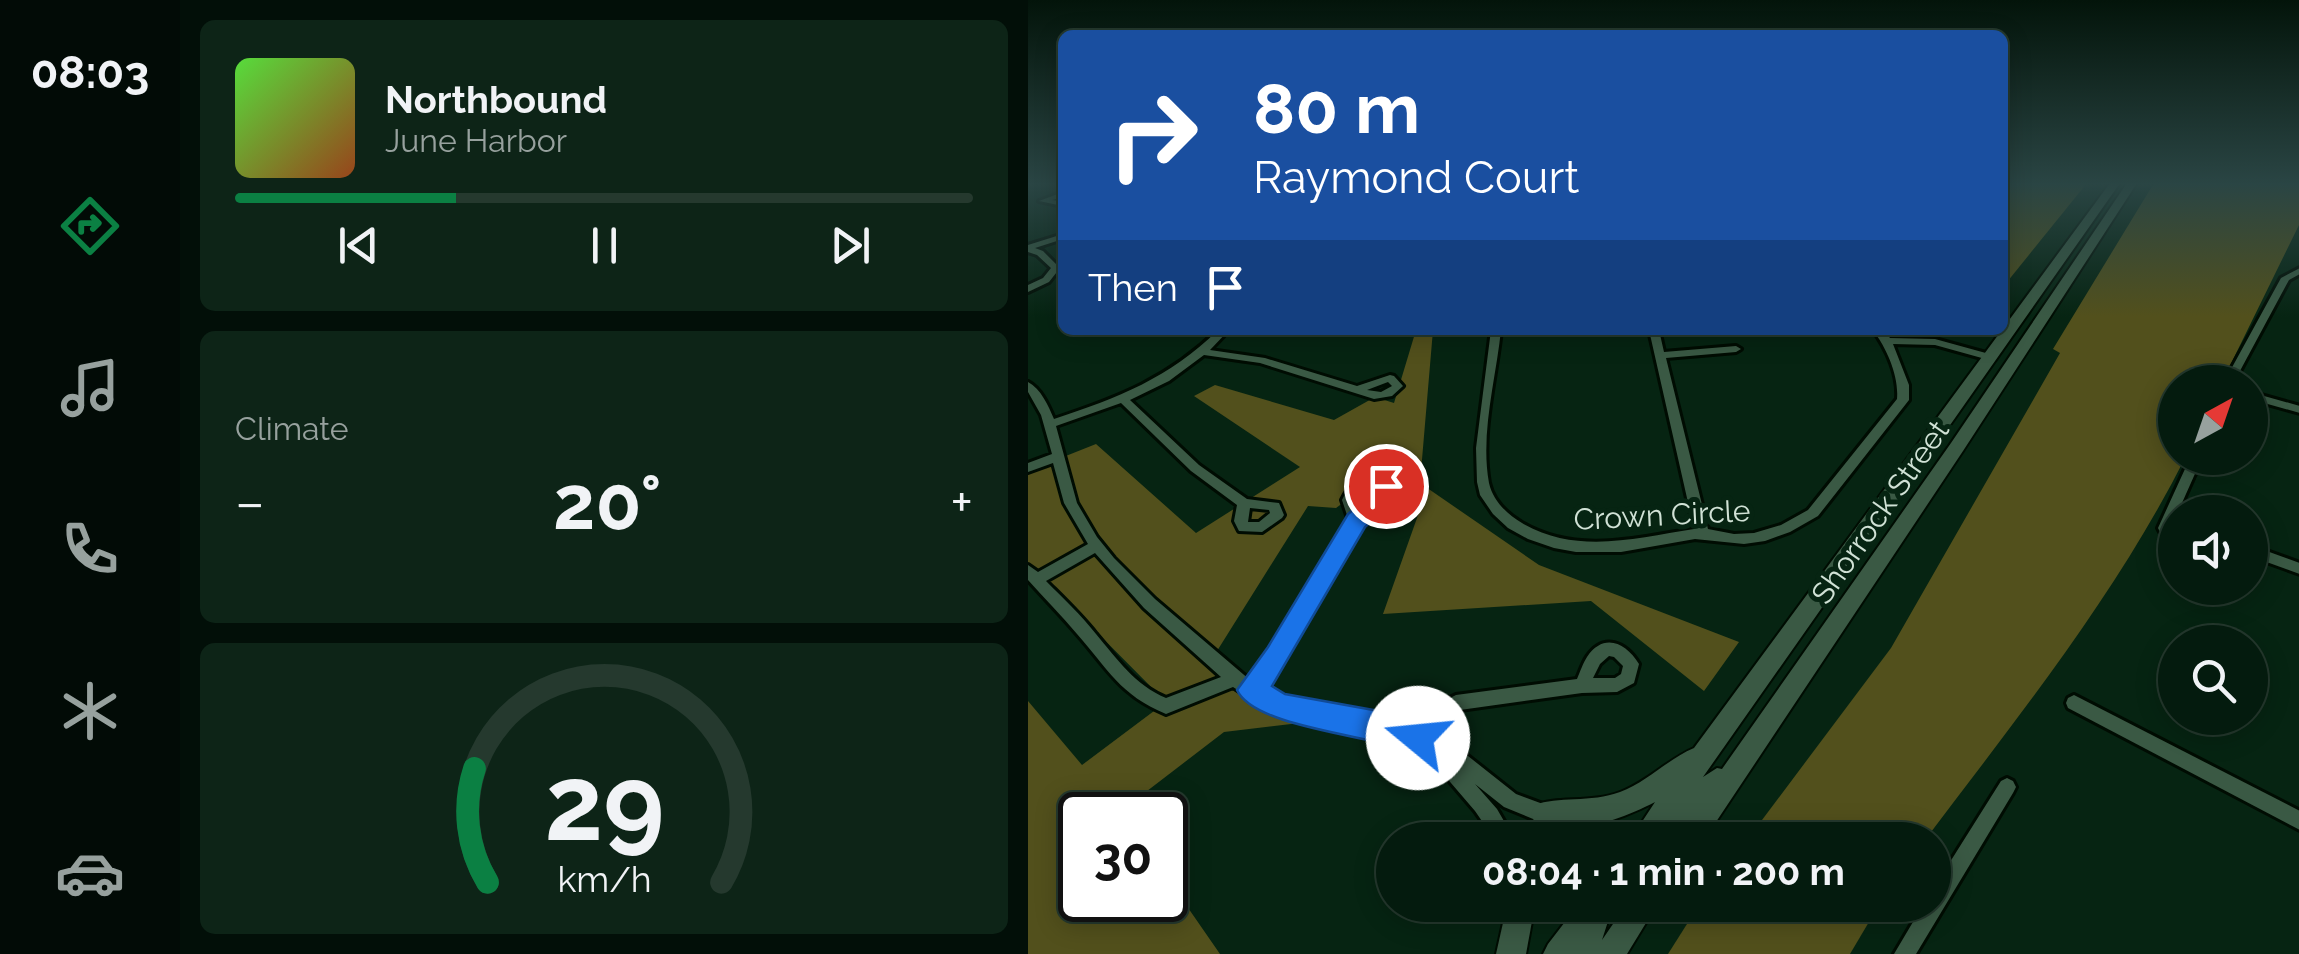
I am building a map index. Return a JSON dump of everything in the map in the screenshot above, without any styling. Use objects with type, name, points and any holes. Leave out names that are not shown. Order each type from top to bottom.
[{"type":"main road","name":"Shorrock Street","points":[[2008,332],[2083,228]]},
{"type":"main road","name":"Shorrock Street","points":[[1700,822],[2103,228]]},
{"type":"main road","points":[[1965,435],[1979,396],[1996,367],[1990,357],[2010,350],[2050,309]]},
{"type":"main road","name":"Shorrock Street","points":[[1656,822],[2006,335]]},
{"type":"main road","points":[[1682,822],[1754,744]]},
{"type":"main road","points":[[1544,814],[1600,813],[1636,800],[1708,751]]},
{"type":"main road","points":[[1511,954],[1518,922]]},
{"type":"main road","points":[[1558,954],[1583,922]]},
{"type":"main road","points":[[1583,954],[1592,922]]},
{"type":"main road","points":[[1610,954],[1632,922]]},
{"type":"street","points":[[1028,248],[1058,238]]},
{"type":"street","points":[[1028,248],[1056,268],[1046,280],[1028,289]]},
{"type":"street","points":[[2237,365],[2286,278],[2299,270]]},
{"type":"street","points":[[1050,424],[1124,399],[1175,376],[1219,335]]},
{"type":"street","name":"Crown Circle","points":[[1495,335],[1482,469],[1488,501],[1534,539],[1576,548],[1650,543],[1702,533],[1738,540],[1796,526],[1813,514],[1903,400],[1904,384],[1882,336]]},
{"type":"street","points":[[1656,335],[1702,533]]},
{"type":"street","name":"Crown Circle","points":[[1882,336],[1935,342],[1990,357]]},
{"type":"street","points":[[1662,355],[1736,349]]},
{"type":"street","points":[[1204,352],[1260,360],[1358,390]]},
{"type":"street","points":[[1028,385],[1046,409],[1078,519],[1126,579],[1236,679],[1280,707],[1390,727],[1462,762],[1510,801],[1554,822]]},
{"type":"street","points":[[1124,399],[1196,468],[1244,504]]},
{"type":"street","points":[[2268,400],[2300,410]]},
{"type":"street","points":[[1028,468],[1058,457]]},
{"type":"street","points":[[1252,690],[1278,656],[1356,521]]},
{"type":"street","points":[[1098,545],[1032,576],[1092,640],[1117,675],[1146,699],[1166,706],[1236,679]]},
{"type":"street","points":[[2268,557],[2300,569]]},
{"type":"street","points":[[1425,744],[1456,703],[1582,686]]},
{"type":"street","points":[[2074,703],[2300,820]]},
{"type":"street","points":[[1425,744],[1497,822]]},
{"type":"street","points":[[1904,954],[2007,787]]},
{"type":"shaded area","points":[[2008,228],[2051,228],[2008,281]]},
{"type":"shaded area","points":[[2127,228],[2298,228],[2230,365],[2158,365],[2158,475],[2176,475],[2165,495],[2158,495],[2158,509],[2097,607],[1939,822],[1760,822],[1891,648],[2060,353],[2053,349]]},
{"type":"shaded area","points":[[1414,335],[1433,335],[1420,483],[1539,565],[1739,642],[1704,691],[1591,601],[1383,614],[1423,501],[1385,472],[1336,508],[1308,506],[1212,659],[1308,722],[1224,732],[1146,792],[1058,792],[1058,922],[1188,922],[1188,908],[1220,954],[1028,954],[1028,701],[1082,765],[1166,702],[1028,563],[1028,471],[1096,444],[1196,533],[1300,467],[1194,396],[1215,385],[1334,420],[1375,397],[1394,403]]},
{"type":"shaded area","points":[[1688,922],[1869,922],[1850,954],[1668,954]]},
{"type":"route","points":[[1386,486],[1376,504],[1356,521],[1278,656],[1252,690],[1280,707],[1390,727],[1418,738]]}]
